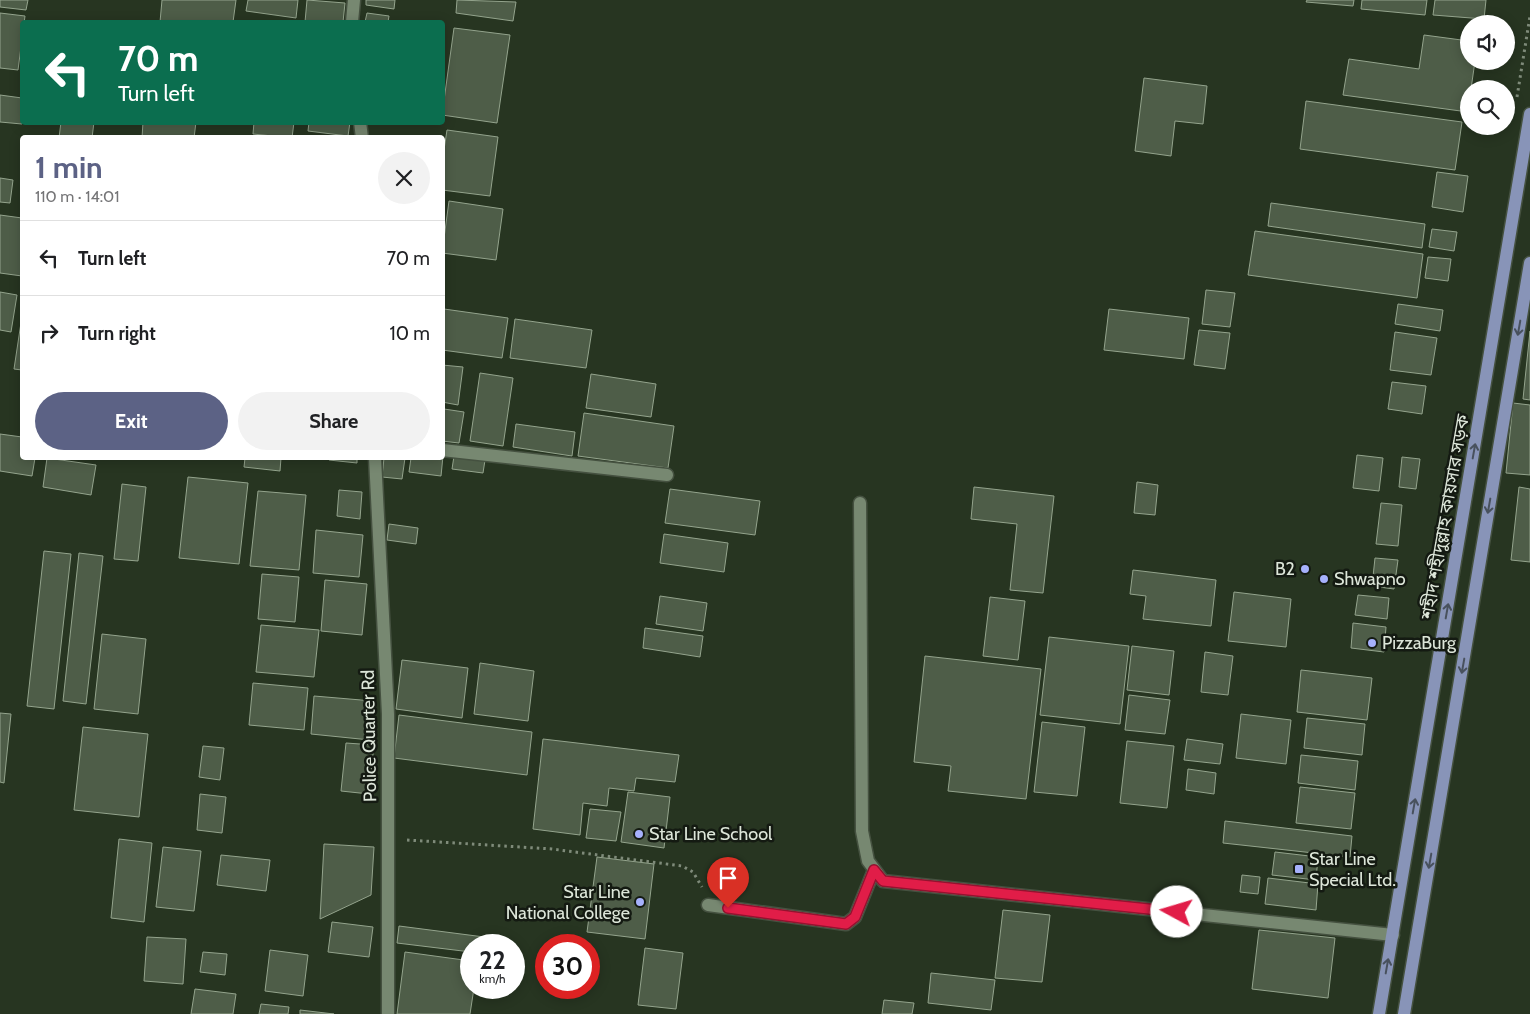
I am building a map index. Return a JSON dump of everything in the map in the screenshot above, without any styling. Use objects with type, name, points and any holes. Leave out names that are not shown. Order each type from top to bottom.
[{"type":"main road","name":"শহীদ শহীদুল্লাহ কায়সার সড়ক","points":[[1379,1014],[1530,114]]},
{"type":"main road","points":[[1404,1014],[1530,263]]},
{"type":"street","points":[[352,20],[354,0]]},
{"type":"street","points":[[445,450],[667,475]]},
{"type":"street","name":"Police Quarter Rd","points":[[374,460],[388,714],[388,1014]]},
{"type":"street","points":[[860,503],[862,831],[868,861],[883,881],[1393,935]]},
{"type":"street","points":[[708,905],[846,924],[855,917],[874,870]]},
{"type":"path","points":[[387,839],[552,849],[682,866],[693,872],[700,882],[708,905]]},
{"type":"building","points":[[0,0],[28,0],[26,10],[0,7]]},
{"type":"building","points":[[162,0],[236,0],[233,20],[160,20]]},
{"type":"building","points":[[248,0],[298,0],[296,18],[246,11]]},
{"type":"building","points":[[307,0],[345,3],[343,20],[305,20]]},
{"type":"building","points":[[366,0],[395,0],[394,9],[366,5]]},
{"type":"building","points":[[457,0],[516,2],[513,21],[456,13]]},
{"type":"building","points":[[1307,0],[1354,0],[1353,6],[1306,2]]},
{"type":"building","points":[[1362,0],[1427,0],[1425,15],[1361,9]]},
{"type":"building","points":[[1435,0],[1486,0],[1484,15],[1460,15],[1460,17],[1433,15]]},
{"type":"building","points":[[0,13],[25,16],[24,20],[20,20],[18,70],[0,68]]},
{"type":"building","points":[[367,13],[389,16],[388,20],[365,20]]},
{"type":"building","points":[[454,28],[510,35],[497,123],[445,115],[445,93]]},
{"type":"building","points":[[1424,35],[1460,40],[1460,70],[1474,70],[1472,80],[1460,80],[1460,111],[1343,95],[1349,59],[1419,69]]},
{"type":"building","points":[[1144,78],[1207,86],[1203,124],[1175,121],[1171,156],[1135,151]]},
{"type":"building","points":[[0,95],[20,98],[20,124],[0,122]]},
{"type":"building","points":[[1306,101],[1460,122],[1455,170],[1300,149]]},
{"type":"building","points":[[61,125],[94,125],[92,135],[59,135]]},
{"type":"building","points":[[143,125],[196,125],[194,135],[142,135]]},
{"type":"building","points":[[254,125],[294,125],[292,135],[253,134]]},
{"type":"building","points":[[309,125],[350,125],[348,135],[308,131]]},
{"type":"building","points":[[447,130],[498,137],[490,196],[445,190],[445,143]]},
{"type":"building","points":[[1437,172],[1468,176],[1463,212],[1432,207]]},
{"type":"building","points":[[0,178],[13,180],[10,203],[0,202]]},
{"type":"building","points":[[449,201],[503,209],[496,260],[445,253],[445,231]]},
{"type":"building","points":[[1271,203],[1425,224],[1422,248],[1268,226]]},
{"type":"building","points":[[0,215],[20,218],[20,276],[0,273]]},
{"type":"building","points":[[1432,229],[1457,232],[1454,251],[1429,247]]},
{"type":"building","points":[[1255,231],[1423,254],[1417,298],[1248,275]]},
{"type":"building","points":[[1428,257],[1451,259],[1448,281],[1425,278]]},
{"type":"building","points":[[1206,290],[1235,293],[1230,327],[1202,324]]},
{"type":"building","points":[[0,292],[17,295],[11,332],[0,330]]},
{"type":"building","points":[[1398,304],[1443,310],[1440,331],[1395,324]]},
{"type":"building","points":[[445,309],[508,318],[502,358],[445,350]]},
{"type":"building","points":[[1109,309],[1189,318],[1184,359],[1104,350]]},
{"type":"building","points":[[515,319],[592,330],[586,368],[510,358]]},
{"type":"building","points":[[20,329],[20,370],[14,369]]},
{"type":"building","points":[[1199,330],[1230,333],[1225,369],[1194,365]]},
{"type":"building","points":[[1530,331],[1530,400],[1523,399]]},
{"type":"building","points":[[1395,332],[1437,338],[1431,375],[1390,370]]},
{"type":"building","points":[[445,365],[463,367],[458,405],[445,403]]},
{"type":"building","points":[[480,373],[513,378],[503,446],[470,441]]},
{"type":"building","points":[[591,374],[656,384],[651,417],[586,408]]},
{"type":"building","points":[[1392,382],[1426,386],[1422,414],[1388,409]]},
{"type":"building","points":[[1513,403],[1530,405],[1530,475],[1506,473]]},
{"type":"building","points":[[445,409],[464,412],[459,443],[445,441]]},
{"type":"building","points":[[584,413],[674,426],[668,468],[578,456]]},
{"type":"building","points":[[516,424],[575,432],[572,456],[513,447]]},
{"type":"building","points":[[0,434],[20,437],[20,460],[35,460],[32,476],[0,471]]},
{"type":"building","points":[[1357,455],[1383,458],[1379,491],[1353,488]]},
{"type":"building","points":[[454,456],[485,460],[483,473],[452,469]]},
{"type":"building","points":[[1402,457],[1420,459],[1416,489],[1399,487]]},
{"type":"building","points":[[47,460],[96,465],[91,495],[43,487]]},
{"type":"building","points":[[245,460],[281,460],[280,471],[244,467]]},
{"type":"building","points":[[329,460],[357,460],[357,463]]},
{"type":"building","points":[[384,460],[405,460],[402,479],[382,477]]},
{"type":"building","points":[[411,460],[443,460],[441,476],[409,472]]},
{"type":"building","points":[[188,477],[248,483],[239,564],[179,558]]},
{"type":"building","points":[[1137,482],[1158,485],[1155,515],[1134,513]]},
{"type":"building","points":[[122,484],[146,487],[138,561],[114,559]]},
{"type":"building","points":[[974,487],[1054,496],[1043,593],[1010,590],[1017,524],[971,519]]},
{"type":"building","points":[[1519,487],[1530,489],[1530,562],[1511,560]]},
{"type":"building","points":[[670,489],[760,501],[755,535],[665,523]]},
{"type":"building","points":[[339,490],[362,492],[360,519],[337,516]]},
{"type":"building","points":[[258,491],[306,495],[299,570],[250,566]]},
{"type":"building","points":[[1381,503],[1402,505],[1398,546],[1376,544]]},
{"type":"building","points":[[389,524],[418,528],[416,544],[387,540]]},
{"type":"building","points":[[316,530],[363,535],[359,577],[313,573]]},
{"type":"building","points":[[664,534],[728,543],[724,572],[660,563]]},
{"type":"building","points":[[44,551],[71,554],[54,709],[27,706]]},
{"type":"building","points":[[79,553],[103,556],[86,704],[63,701]]},
{"type":"building","points":[[1375,558],[1398,560],[1394,589],[1372,586]]},
{"type":"building","points":[[1133,570],[1216,580],[1211,626],[1143,619],[1146,596],[1130,594]]},
{"type":"building","points":[[262,574],[299,577],[295,622],[258,619]]},
{"type":"building","points":[[325,580],[367,584],[362,635],[321,631]]},
{"type":"building","points":[[1234,592],[1291,599],[1286,647],[1228,641]]},
{"type":"building","points":[[1358,595],[1389,598],[1387,619],[1355,615]]},
{"type":"building","points":[[660,596],[707,603],[703,631],[656,624]]},
{"type":"building","points":[[990,597],[1025,601],[1018,660],[983,656]]},
{"type":"building","points":[[1353,623],[1386,627],[1384,652],[1351,648]]},
{"type":"building","points":[[261,625],[319,630],[314,677],[256,672]]},
{"type":"building","points":[[645,628],[703,636],[700,657],[643,648]]},
{"type":"building","points":[[102,634],[146,639],[138,714],[94,709]]},
{"type":"building","points":[[1049,637],[1129,646],[1120,724],[1040,715]]},
{"type":"building","points":[[1132,646],[1174,651],[1169,695],[1127,690]]},
{"type":"building","points":[[1205,652],[1233,656],[1228,695],[1201,692]]},
{"type":"building","points":[[925,656],[1041,669],[1026,799],[948,791],[951,766],[914,762]]},
{"type":"building","points":[[402,660],[468,668],[462,718],[396,709]]},
{"type":"building","points":[[480,663],[534,671],[528,721],[474,714]]},
{"type":"building","points":[[1301,670],[1372,678],[1367,720],[1297,712]]},
{"type":"building","points":[[253,683],[308,688],[304,730],[249,725]]},
{"type":"building","points":[[1129,695],[1170,700],[1165,734],[1125,730]]},
{"type":"building","points":[[314,696],[373,701],[370,740],[311,734]]},
{"type":"building","points":[[0,713],[11,714],[4,783],[0,782]]},
{"type":"building","points":[[1241,714],[1291,720],[1286,764],[1236,758]]},
{"type":"building","points":[[399,715],[532,732],[527,775],[394,758]]},
{"type":"building","points":[[1307,718],[1365,724],[1362,755],[1304,748]]},
{"type":"building","points":[[1042,722],[1085,727],[1077,796],[1034,792]]},
{"type":"building","points":[[83,727],[148,734],[139,817],[74,810]]},
{"type":"building","points":[[543,739],[679,755],[675,782],[636,778],[634,791],[609,788],[607,806],[583,803],[580,835],[533,829]]},
{"type":"building","points":[[1187,739],[1223,744],[1220,764],[1184,760]]},
{"type":"building","points":[[1127,741],[1174,746],[1167,808],[1120,803]]},
{"type":"building","points":[[346,743],[374,745],[369,794],[341,791]]},
{"type":"building","points":[[203,746],[224,748],[220,780],[199,777]]},
{"type":"building","points":[[1301,755],[1358,761],[1355,790],[1298,783]]},
{"type":"building","points":[[1188,769],[1216,773],[1214,794],[1186,790]]},
{"type":"building","points":[[1300,787],[1355,793],[1351,829],[1296,823]]},
{"type":"building","points":[[628,792],[670,797],[664,848],[621,842]]},
{"type":"building","points":[[200,794],[226,797],[222,833],[197,830]]},
{"type":"building","points":[[590,809],[621,812],[616,841],[586,838]]},
{"type":"building","points":[[1225,821],[1352,836],[1350,857],[1223,843]]},
{"type":"building","points":[[119,839],[152,843],[144,922],[111,918]]},
{"type":"building","points":[[324,844],[374,847],[371,895],[320,919]]},
{"type":"building","points":[[163,847],[201,851],[194,911],[156,907]]},
{"type":"building","points":[[1275,852],[1318,857],[1316,880],[1272,875]]},
{"type":"building","points":[[221,855],[270,860],[266,891],[217,885]]},
{"type":"building","points":[[597,857],[654,864],[645,939],[587,932]]},
{"type":"building","points":[[1242,875],[1260,877],[1258,894],[1240,892]]},
{"type":"building","points":[[1268,878],[1318,884],[1316,910],[1265,904]]},
{"type":"building","points":[[1003,910],[1050,915],[1042,982],[995,978]]},
{"type":"building","points":[[332,922],[373,927],[369,957],[328,952]]},
{"type":"building","points":[[399,926],[461,934],[460,951],[397,943]]},
{"type":"building","points":[[1259,930],[1335,938],[1328,998],[1252,989]]},
{"type":"building","points":[[147,937],[186,939],[183,984],[144,981]]},
{"type":"building","points":[[645,948],[683,953],[676,1009],[638,1005]]},
{"type":"building","points":[[270,950],[308,955],[303,996],[265,991]]},
{"type":"building","points":[[203,952],[227,954],[225,975],[200,972]]},
{"type":"building","points":[[405,952],[460,960],[460,999],[472,999],[470,1014],[397,1014]]},
{"type":"building","points":[[931,973],[995,980],[991,1010],[928,1003]]},
{"type":"building","points":[[195,989],[236,994],[233,1014],[191,1014]]},
{"type":"building","points":[[884,1000],[914,1003],[912,1014],[882,1014]]},
{"type":"building","points":[[261,1004],[289,1007],[288,1014],[259,1014]]},
{"type":"building","points":[[300,1010],[334,1014],[300,1014]]},
{"type":"place","name":"B2","points":[[1305,569]]},
{"type":"place","name":"Shwapno","points":[[1324,579]]},
{"type":"place","name":"PizzaBurg","points":[[1372,643]]},
{"type":"place","name":"Star Line School","points":[[639,834]]},
{"type":"place","name":"Star Line Special Ltd.","points":[[1299,869]]},
{"type":"place","name":"Star Line National College","points":[[640,902]]},
{"type":"route","points":[[728,908],[846,924],[855,917],[874,870],[883,881],[1177,912]]}]
